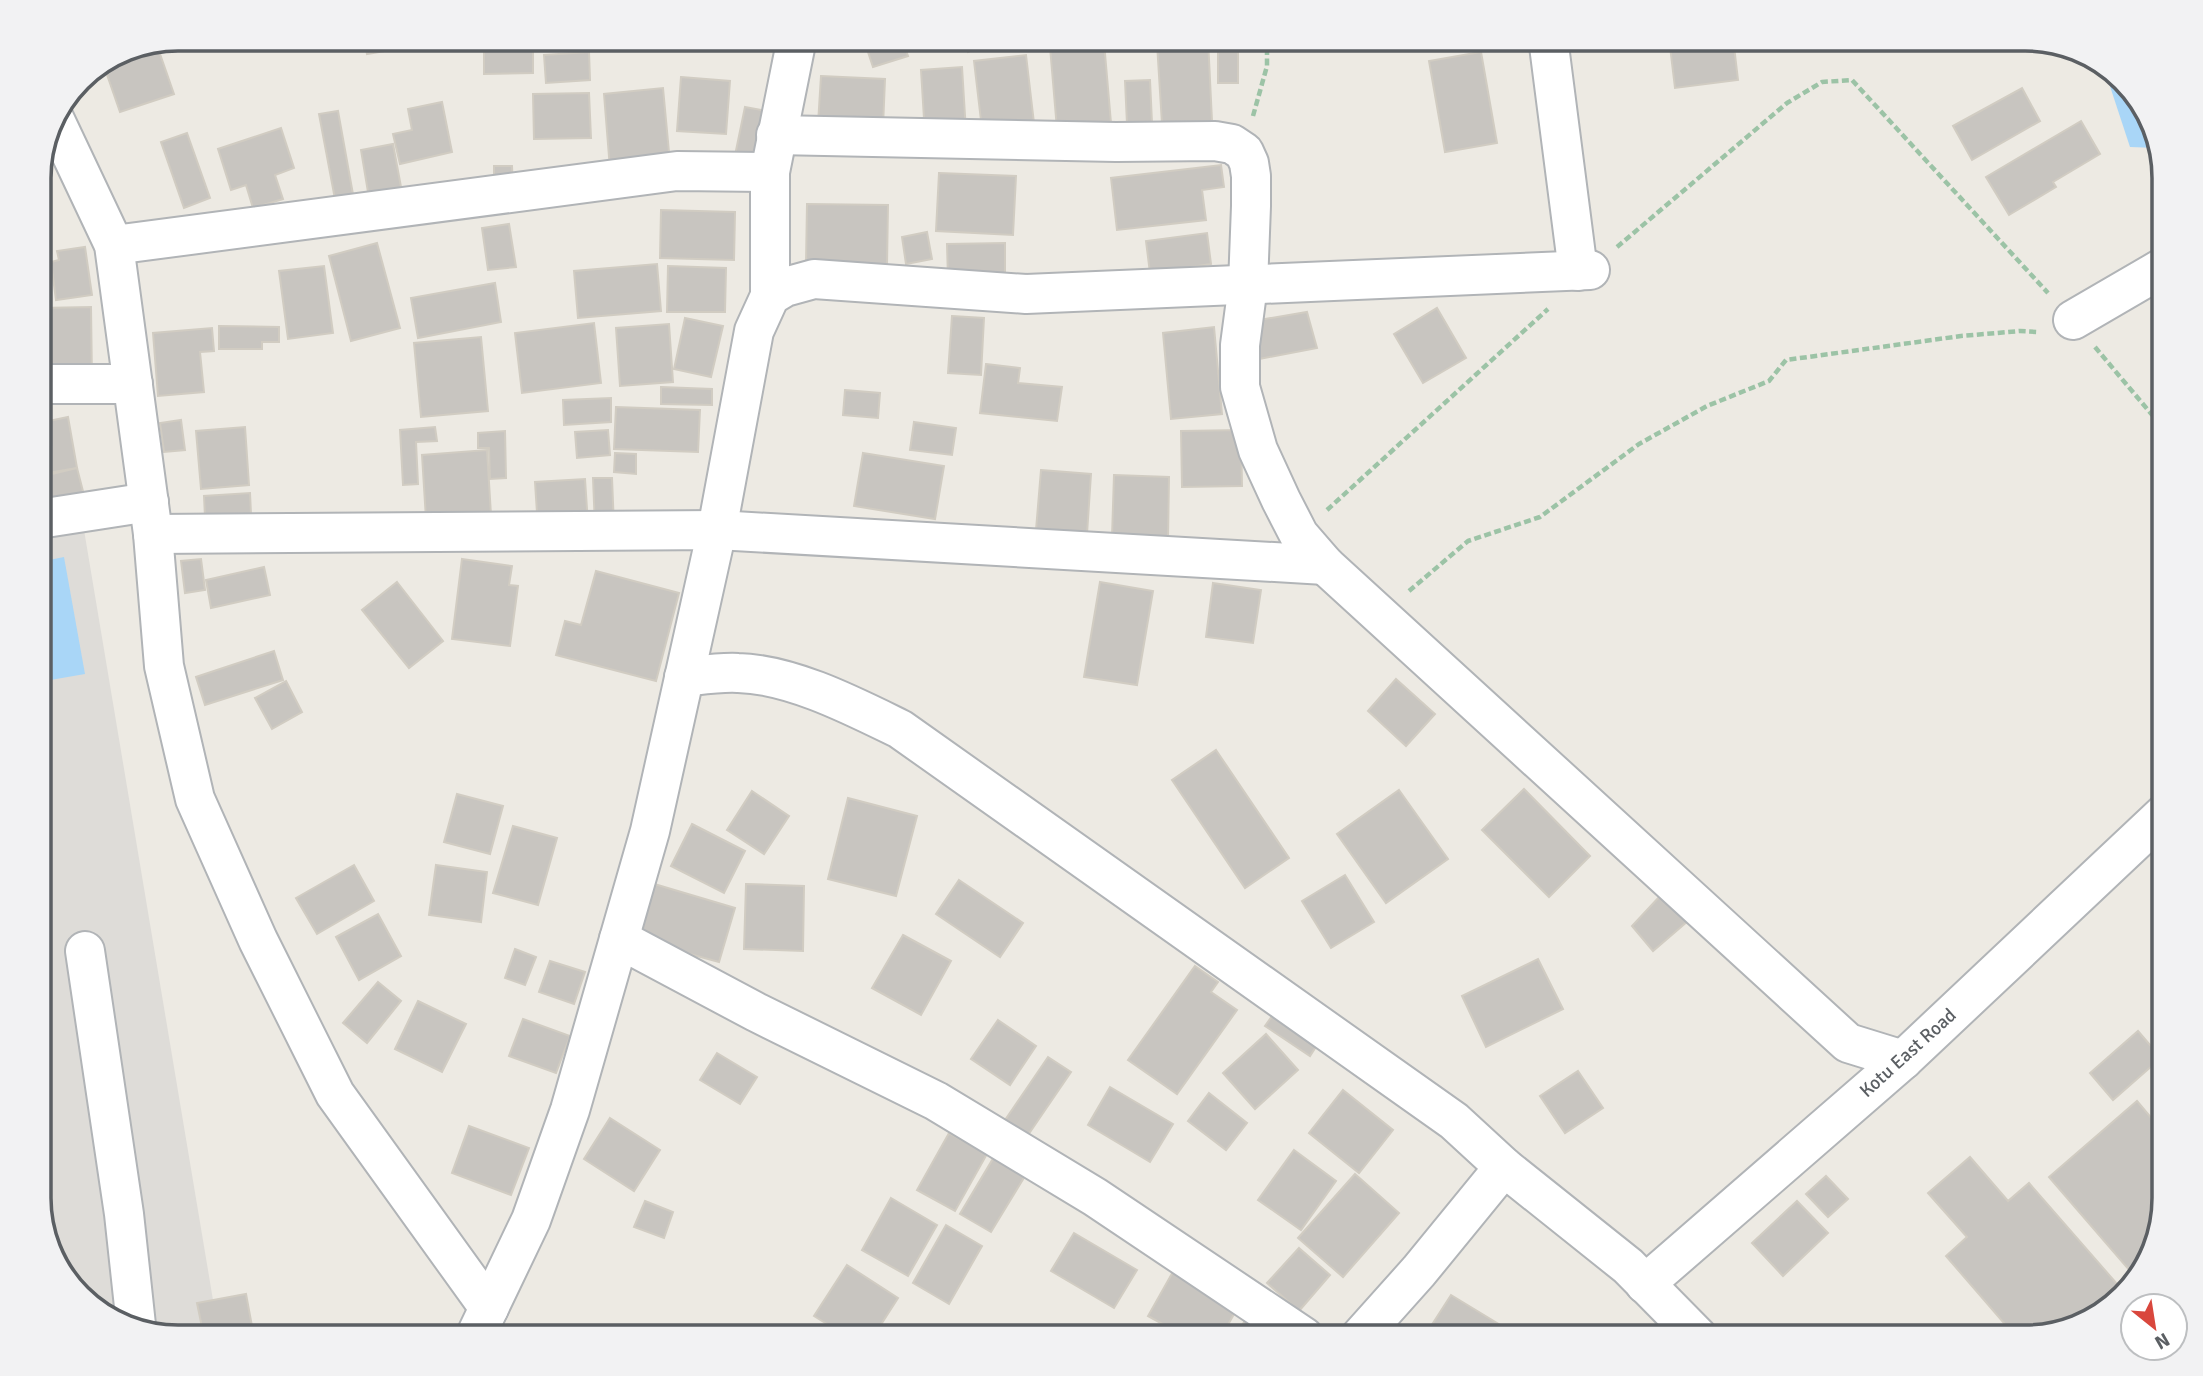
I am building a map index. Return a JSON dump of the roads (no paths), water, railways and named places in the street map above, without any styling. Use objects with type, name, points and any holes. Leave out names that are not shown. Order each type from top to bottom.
[{"type":"street","points":[[482,1323],[531,1220],[570,1110],[650,831],[717,530],[754,331],[770,296],[773,153],[794,51]]},
{"type":"street","points":[[770,296],[785,287],[814,279],[1026,294],[1584,270],[1550,51]]},
{"type":"street","points":[[60,130],[114,245],[151,518],[164,666],[195,799],[258,940],[335,1094],[482,1323]]},
{"type":"street","points":[[114,245],[677,171],[773,153],[1116,142],[1215,141],[1232,144],[1244,152],[1251,176],[1248,285],[1240,345],[1240,387],[1258,450],[1299,535],[1325,565],[1848,1043],[1903,1060]]},
{"type":"street","points":[[2060,327],[2152,274]]},
{"type":"street","points":[[51,384],[133,384]]},
{"type":"street","points":[[51,519],[151,518],[717,530],[1325,565]]},
{"type":"street","points":[[684,677],[739,673],[774,678],[798,685],[900,729],[1454,1121],[1504,1167],[1628,1266],[1685,1325]]},
{"type":"street","name":"Kotu East Road","points":[[1645,1284],[1903,1060],[2152,826]]},
{"type":"street","points":[[619,939],[756,1012],[936,1101],[1095,1197],[1285,1325]]},
{"type":"street","points":[[85,951],[124,1214],[135,1318]]},
{"type":"street","points":[[1371,1325],[1504,1167]]},
{"type":"water","points":[[2109,83],[2131,107],[2148,148],[2130,147]]},
{"type":"water","points":[[64,557],[85,674],[51,680],[51,560]]}]
